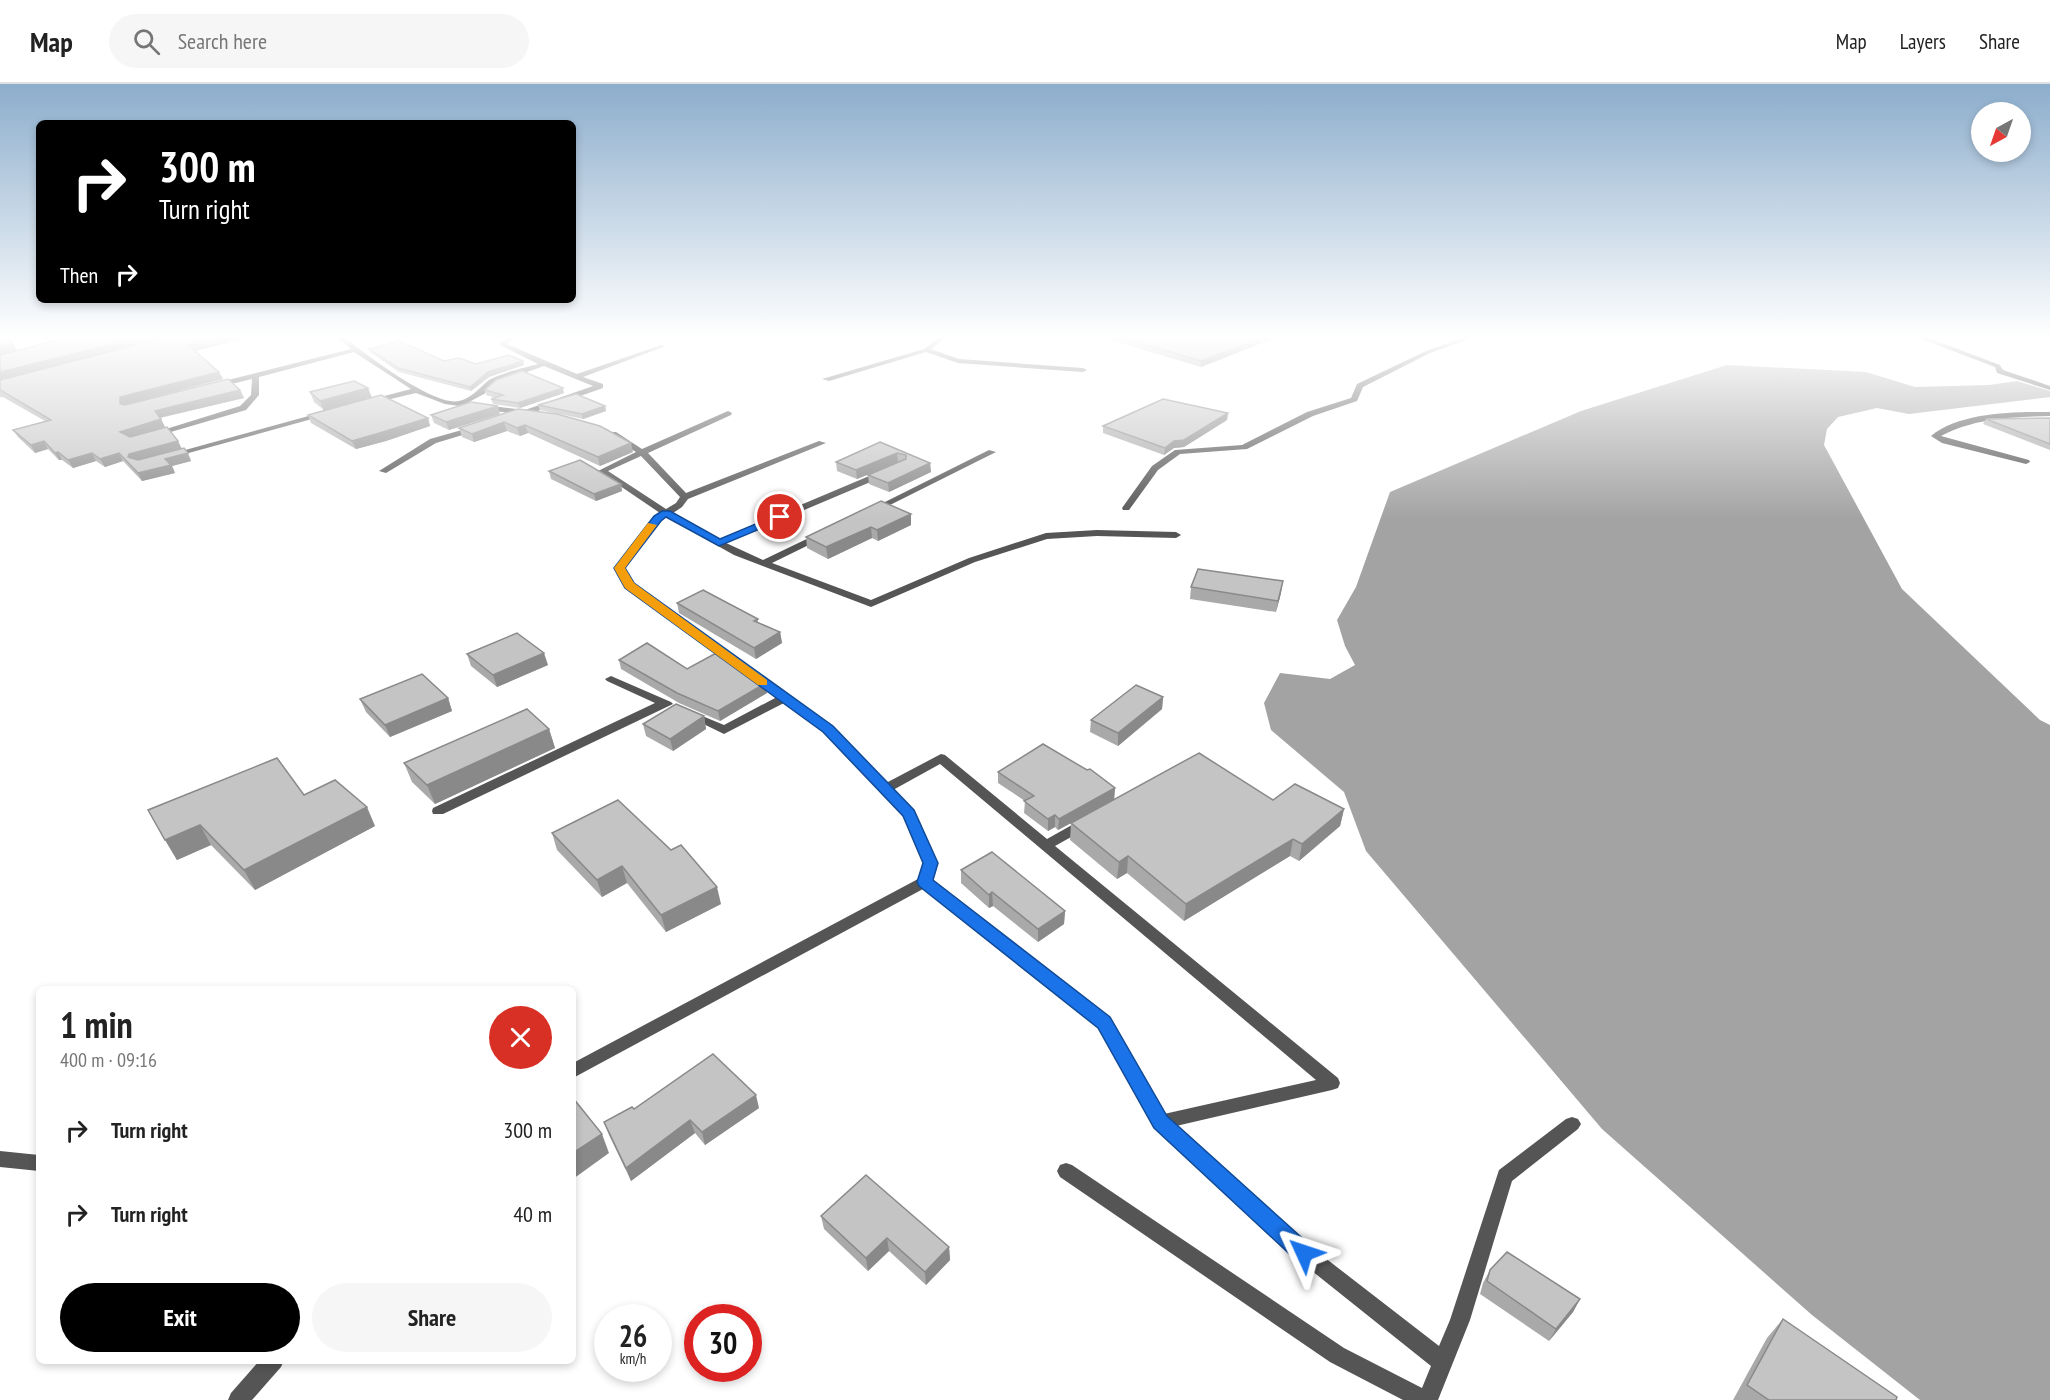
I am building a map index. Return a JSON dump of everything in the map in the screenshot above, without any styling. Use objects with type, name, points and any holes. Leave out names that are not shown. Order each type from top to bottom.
[{"type":"street","points":[[140,438],[243,408],[253,396]]},
{"type":"street","points":[[361,405],[393,396]]},
{"type":"street","points":[[432,396],[445,402],[549,416]]},
{"type":"street","points":[[461,403],[473,396]]},
{"type":"street","points":[[506,419],[570,396]]},
{"type":"street","points":[[1126,508],[1155,468],[1178,452],[1245,447],[1310,414],[1354,399],[1355,396]]},
{"type":"street","points":[[161,458],[339,411]]},
{"type":"street","points":[[728,413],[644,454],[602,471],[662,516],[737,553],[871,604],[972,560],[1046,536],[1098,533],[1176,535]]},
{"type":"street","points":[[2026,462],[1935,436],[1954,425],[1997,416],[2050,414]]},
{"type":"street","points":[[383,471],[433,441],[485,425]]},
{"type":"street","points":[[606,431],[629,442],[644,454],[685,497]]},
{"type":"street","points":[[576,1069],[924,882],[931,863],[909,814],[828,729],[629,585],[619,568],[662,516],[685,497],[822,443]]},
{"type":"street","points":[[867,513],[992,452]]},
{"type":"street","points":[[719,543],[891,470]]},
{"type":"street","points":[[764,563],[826,533]]},
{"type":"street","points":[[611,679],[724,730],[784,698]]},
{"type":"street","points":[[438,811],[674,707]]},
{"type":"street","points":[[885,789],[941,758],[1332,1083],[1160,1122]]},
{"type":"street","points":[[1046,845],[1095,817]]},
{"type":"street","points":[[924,882],[1104,1023],[1160,1122],[1304,1253],[1443,1362]]},
{"type":"street","points":[[1066,1171],[1337,1355],[1426,1400],[1460,1320],[1504,1176],[1572,1124]]},
{"type":"street","points":[[0,1159],[36,1163]]},
{"type":"street","points":[[238,1400],[270,1364]]},
{"type":"shaded area","points":[[1627,396],[2050,396],[1909,414],[1877,408],[1838,417],[1827,429],[1824,445],[1902,589],[2040,720],[2050,725],[2050,1400],[1920,1400],[1812,1315],[1602,1129],[1366,851],[1344,792],[1271,730],[1264,703],[1280,673],[1330,679],[1355,665],[1345,646],[1337,620],[1356,587],[1390,492],[1581,411]]},
{"type":"building","points":[[11,396],[122,396],[120,397],[120,404],[125,405],[159,396],[214,396],[155,411],[161,419],[120,432],[130,437],[167,427],[178,441],[129,454],[128,457],[138,460],[184,448],[188,453],[165,459],[171,465],[138,473],[119,453],[100,459],[92,453],[68,460],[58,452],[55,453],[44,441],[31,445],[13,430],[51,420]]},
{"type":"building","points":[[315,396],[337,396],[320,401]]},
{"type":"building","points":[[376,396],[384,396],[428,418],[352,441],[308,415]]},
{"type":"building","points":[[499,396],[538,396],[518,403],[491,399]]},
{"type":"building","points":[[568,396],[582,396],[605,406],[582,414],[538,405]]},
{"type":"building","points":[[1163,399],[1228,413],[1184,440],[1174,441],[1165,448],[1103,426]]},
{"type":"building","points":[[471,402],[498,406],[446,422],[431,415]]},
{"type":"building","points":[[518,409],[557,414],[600,426],[631,443],[598,457],[525,425],[517,428],[504,422],[472,434],[459,428]]},
{"type":"building","points":[[2050,418],[2050,444],[1986,419]]},
{"type":"building","points":[[880,442],[930,463],[888,483],[868,475],[906,459],[906,455],[897,453],[856,470],[836,462]]},
{"type":"building","points":[[580,460],[621,484],[594,494],[549,471]]},
{"type":"building","points":[[881,501],[911,514],[877,530],[871,527],[826,547],[806,537]]},
{"type":"building","points":[[1198,569],[1283,581],[1278,601],[1191,587]]},
{"type":"building","points":[[703,590],[758,619],[754,621],[780,632],[754,648],[677,603]]},
{"type":"building","points":[[517,633],[544,653],[493,675],[467,654]]},
{"type":"building","points":[[647,643],[687,669],[720,651],[766,683],[718,711],[677,693],[619,660]]},
{"type":"building","points":[[422,674],[448,698],[385,725],[360,699]]},
{"type":"building","points":[[1136,685],[1163,697],[1118,733],[1091,720]]},
{"type":"building","points":[[676,704],[704,716],[670,739],[643,724]]},
{"type":"building","points":[[527,709],[549,729],[427,785],[404,763]]},
{"type":"building","points":[[1043,744],[1087,770],[1090,769],[1115,788],[1059,819],[1055,815],[1048,819],[1024,801],[1034,796],[998,772]]},
{"type":"building","points":[[1199,753],[1273,800],[1295,784],[1344,809],[1302,844],[1293,839],[1186,904],[1128,856],[1119,862],[1071,823]]},
{"type":"building","points":[[277,758],[304,795],[335,780],[367,807],[244,870],[200,825],[165,840],[148,810]]},
{"type":"building","points":[[618,800],[671,850],[681,845],[717,887],[661,915],[622,866],[597,880],[552,833]]},
{"type":"building","points":[[992,852],[1065,911],[1038,929],[992,892],[989,895],[961,870]]},
{"type":"building","points":[[713,1054],[756,1095],[702,1132],[690,1120],[626,1168],[604,1122],[632,1107],[634,1109]]},
{"type":"building","points":[[576,1102],[602,1134],[576,1151]]},
{"type":"building","points":[[866,1175],[949,1247],[925,1272],[887,1238],[866,1258],[821,1216]]},
{"type":"building","points":[[1507,1252],[1580,1299],[1556,1329],[1487,1281],[1490,1270]]},
{"type":"building","points":[[1783,1319],[1897,1397],[1896,1400],[1769,1400],[1747,1385]]},
{"type":"slow traffic","points":[[652,525],[619,568],[629,585],[762,682]]},
{"type":"route","points":[[780,517],[719,543],[698,529],[666,513],[657,519],[619,568],[629,585],[828,729],[909,814],[931,863],[924,882],[1104,1023],[1160,1122],[1304,1253]]}]
